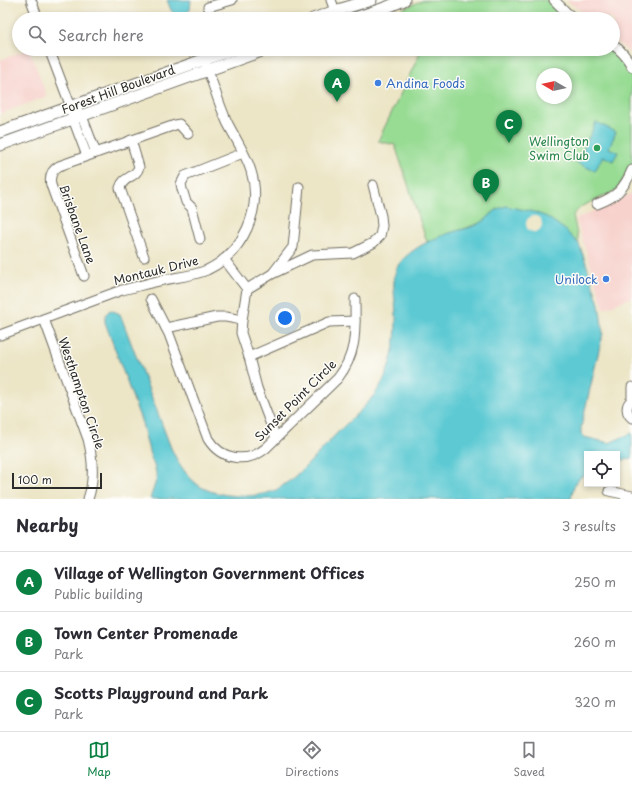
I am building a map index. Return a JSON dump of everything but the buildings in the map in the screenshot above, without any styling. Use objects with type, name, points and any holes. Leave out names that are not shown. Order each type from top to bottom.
[{"type":"main road","points":[[335,10],[370,0]]},
{"type":"main road","points":[[373,12],[404,0]]},
{"type":"main road","name":"Forest Hill Boulevard","points":[[0,145],[78,117],[206,65],[222,56]]},
{"type":"main road","name":"Forest Hill Boulevard","points":[[0,132],[71,107],[206,65],[240,56]]},
{"type":"street","points":[[31,0],[35,12]]},
{"type":"street","points":[[208,7],[232,0]]},
{"type":"street","points":[[554,0],[566,12]]},
{"type":"street","points":[[620,50],[632,67]]},
{"type":"street","points":[[52,56],[71,107],[78,117],[96,153]]},
{"type":"street","name":"Montauk Drive","points":[[0,335],[128,288],[196,274],[224,259],[232,252],[242,239],[253,214],[255,193],[254,182],[248,162],[225,116],[206,65]]},
{"type":"street","points":[[78,117],[87,156]]},
{"type":"street","name":"Brisbane Lane","points":[[84,276],[50,180],[52,172],[55,168],[179,124],[188,134]]},
{"type":"street","points":[[131,140],[139,167],[136,175],[123,180],[120,188],[144,257]]},
{"type":"street","points":[[200,239],[192,208],[186,202],[182,189],[182,180],[184,176],[243,153]]},
{"type":"street","points":[[597,204],[608,200],[620,191],[628,180],[632,170]]},
{"type":"street","points":[[247,289],[272,274],[312,255],[353,253],[373,243],[380,236],[382,226],[373,185]]},
{"type":"street","points":[[272,274],[293,247],[300,187]]},
{"type":"street","points":[[224,259],[247,289],[241,333],[257,388],[276,438]]},
{"type":"street","name":"Sunset Point Circle","points":[[151,299],[166,328],[206,435],[213,446],[220,452],[228,456],[246,458],[258,453],[276,438],[338,378],[344,370],[353,349],[355,298]]},
{"type":"street","points":[[166,328],[217,317],[242,320]]},
{"type":"street","name":"Westhampton Circle","points":[[44,319],[88,439],[93,475],[88,499]]},
{"type":"street","points":[[249,357],[329,322],[337,320],[355,321]]},
{"type":"street","points":[[632,387],[632,400],[629,402],[627,408],[629,415],[632,418]]},
{"type":"street","points":[[611,494],[632,496]]},
{"type":"shaded area","points":[[567,0],[632,0],[632,55],[620,45],[620,12],[582,12]]},
{"type":"shaded area","points":[[12,55],[32,56],[47,96],[0,114],[0,60]]},
{"type":"shaded area","points":[[632,193],[632,297],[604,309],[576,219]]},
{"type":"green space","points":[[423,0],[553,0],[569,12],[396,12]]},
{"type":"green space","points":[[419,56],[620,56],[632,67],[632,165],[616,191],[582,206],[573,215],[579,244],[564,229],[497,209],[483,222],[427,242],[395,145],[378,141]]},
{"type":"water","points":[[167,0],[191,0],[190,10],[188,12],[173,12]]},
{"type":"water","points":[[596,122],[616,132],[609,148],[618,152],[613,161],[603,156],[595,171],[577,163]]},
{"type":"water","points":[[506,206],[534,212],[547,217],[564,229],[579,244],[599,304],[603,333],[581,427],[581,433],[584,437],[609,443],[632,433],[632,459],[620,461],[620,451],[584,451],[584,475],[578,480],[574,487],[571,499],[150,499],[157,478],[155,468],[142,423],[105,322],[105,316],[108,312],[111,310],[120,314],[171,448],[186,473],[198,485],[215,493],[247,496],[267,493],[276,490],[301,471],[378,390],[391,361],[395,341],[396,315],[394,277],[399,264],[404,258],[425,243],[448,233],[476,225],[484,221],[499,209]]},
{"type":"pier","points":[[534,216],[541,221],[542,224],[537,231],[534,232],[527,227],[526,224],[531,217]]},
{"type":"place","name":"Andina Foods","points":[[378,83]]},
{"type":"place","name":"Village of Wellington Government Offices","points":[[337,102]]},
{"type":"place","name":"Scotts Playground and Park","points":[[509,143]]},
{"type":"place","name":"Wellington Swim Club","points":[[597,148]]},
{"type":"place","name":"Town Center Promenade","points":[[486,202]]},
{"type":"place","name":"Unilock","points":[[606,279]]}]
